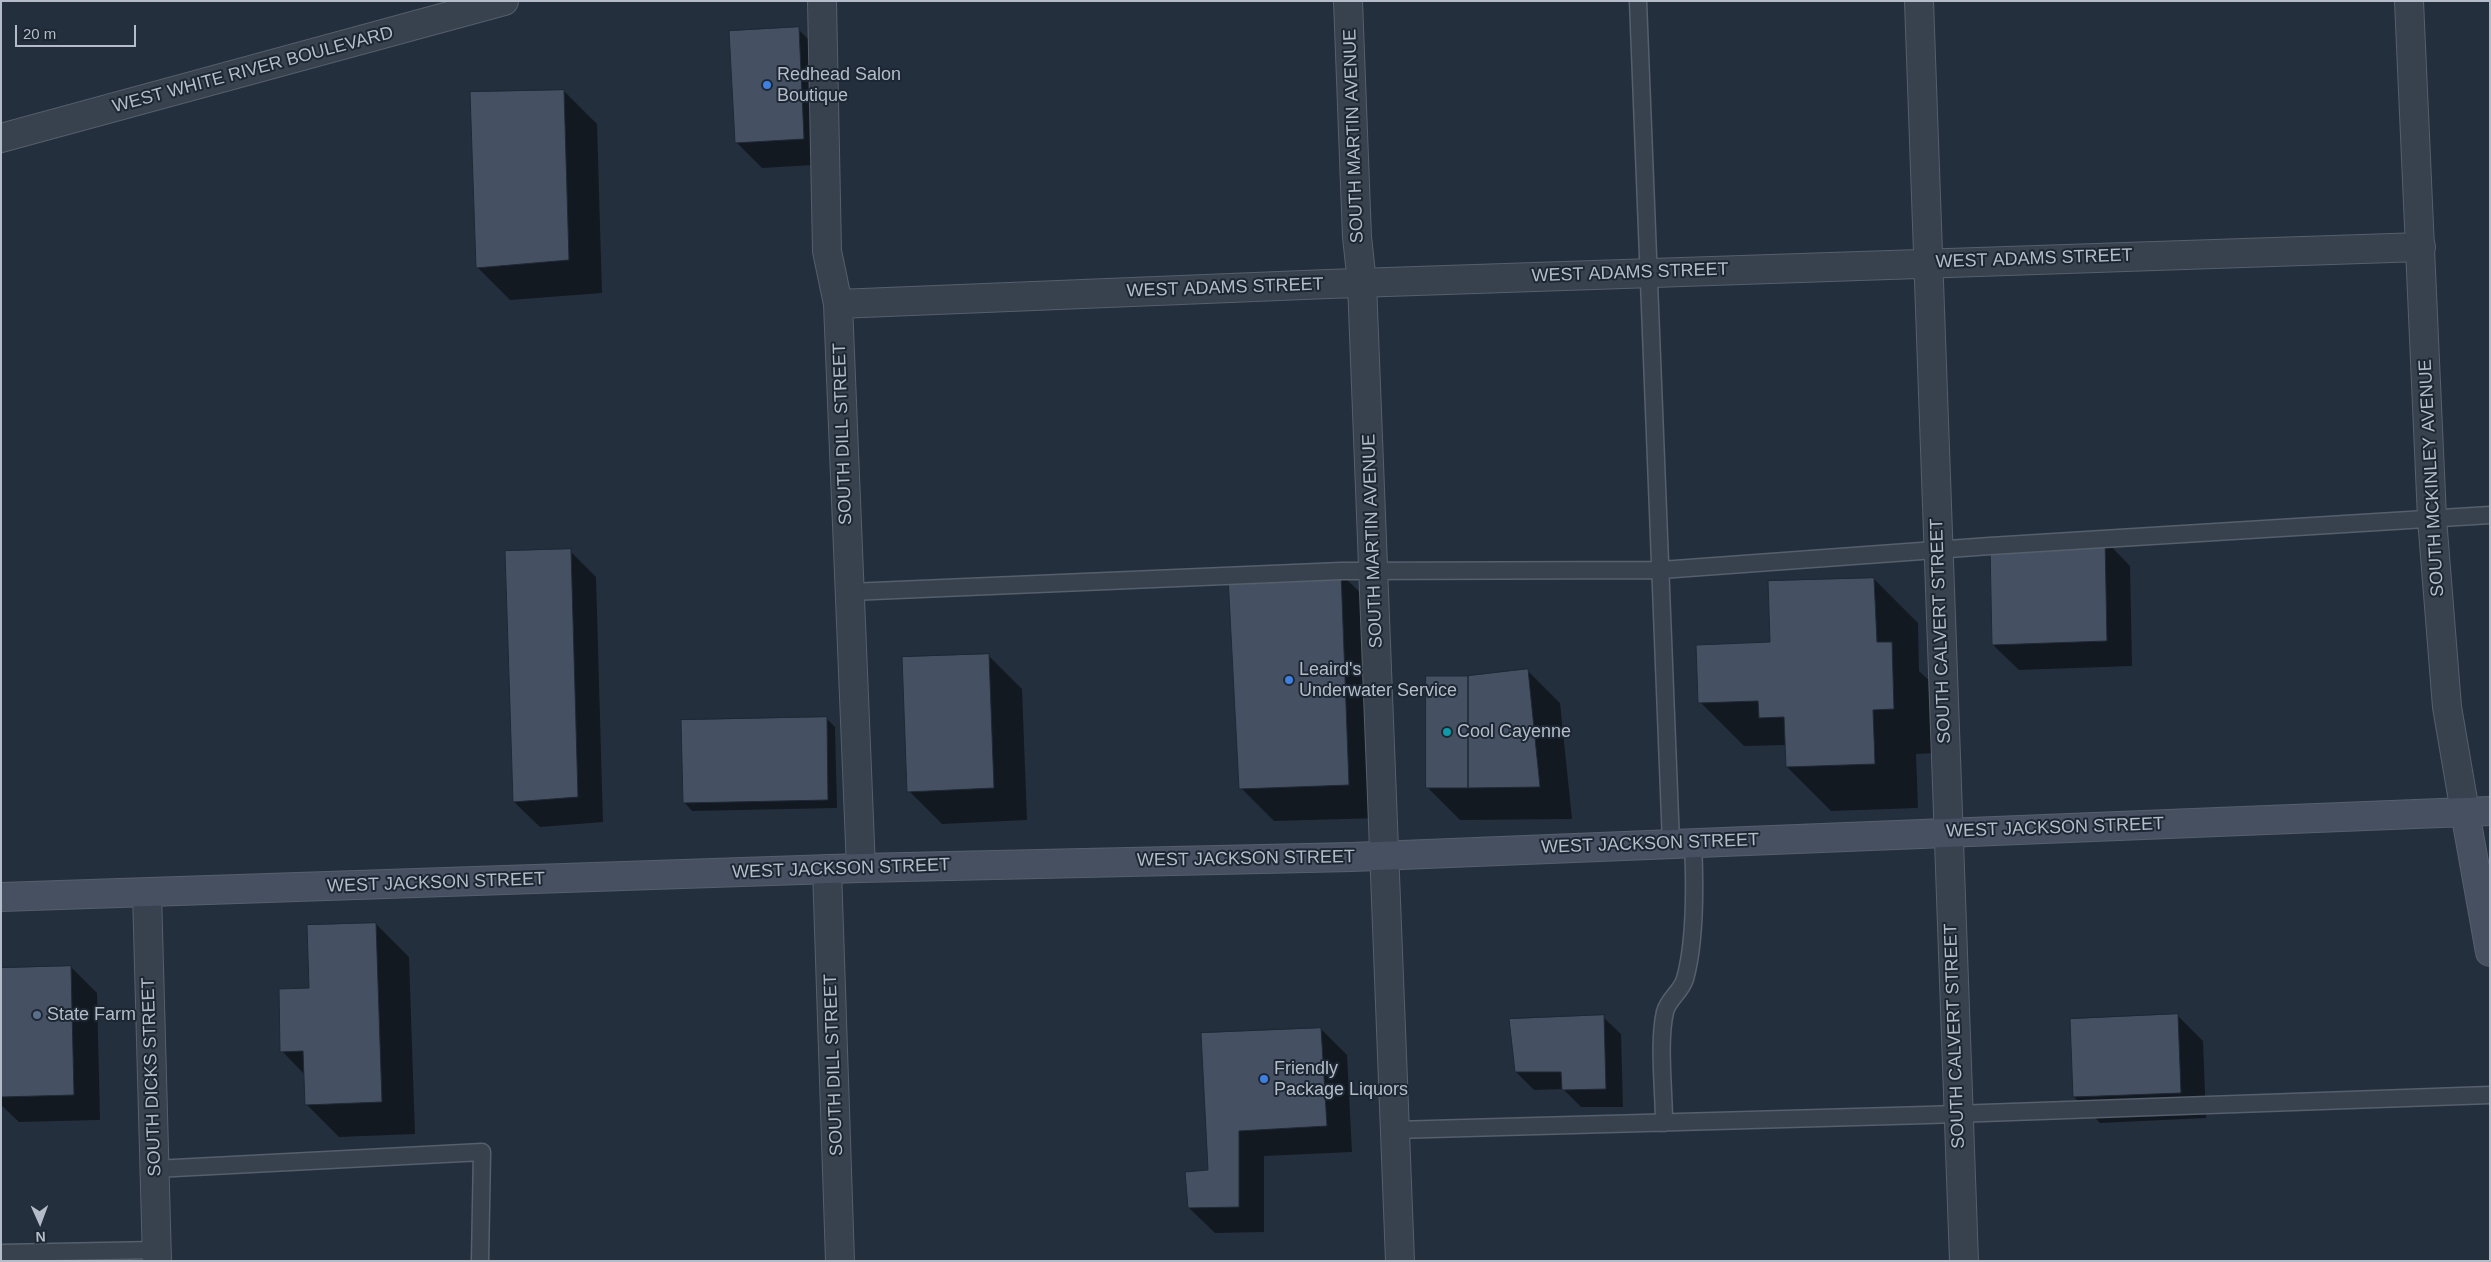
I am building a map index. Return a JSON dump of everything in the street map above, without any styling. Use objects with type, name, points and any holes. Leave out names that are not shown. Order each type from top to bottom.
[{"type":"main road","name":"WEST JACKSON STREET","points":[[1,897],[827,869],[1383,856],[2477,812]]},
{"type":"main road","name":"SOUTH MCKINLEY AVENUE","points":[[2477,812],[2490,952]]},
{"type":"street","name":"WEST WHITE RIVER BOULEVARD","points":[[1,138],[504,1]]},
{"type":"street","name":"SOUTH DILL STREET","points":[[822,1],[827,251],[838,304],[861,868]]},
{"type":"street","name":"SOUTH MARTIN AVENUE","points":[[1348,1],[1357,237],[1362,283],[1375,571],[1383,856],[1400,1261]]},
{"type":"street","name":"SOUTH CALVERT STREET","points":[[1919,1],[1964,1261]]},
{"type":"street","name":"SOUTH MCKINLEY AVENUE","points":[[2409,1],[2432,518],[2446,707],[2477,812]]},
{"type":"street","name":"WEST ADAMS STREET","points":[[838,304],[1362,283],[2421,247]]},
{"type":"street","name":"SOUTH DILL STREET","points":[[827,869],[840,1261]]},
{"type":"street","name":"SOUTH DICKS STREET","points":[[147,893],[156,1255]]},
{"type":"lane","points":[[1638,1],[1661,570],[1682,843],[1695,878],[1689,964],[1683,984],[1665,1010],[1663,1028],[1664,1123]]},
{"type":"lane","points":[[850,592],[1375,571],[1661,570],[1938,550],[2490,515]]},
{"type":"lane","points":[[1395,1130],[1958,1114],[2490,1095]]},
{"type":"lane","points":[[154,1168],[482,1152],[480,1261]]},
{"type":"lane","points":[[1,1253],[156,1255]]},
{"type":"building","name":"Redhead Salon Boutique","points":[[799,27],[804,139],[735,143],[729,31]]},
{"type":"building","points":[[564,90],[569,260],[476,268],[470,92]]},
{"type":"building","points":[[2105,538],[2107,641],[1992,645],[1990,546]]},
{"type":"building","points":[[571,549],[578,797],[513,802],[505,551]]},
{"type":"building","name":"Leaird's Underwater Service","points":[[1341,571],[1349,785],[1239,789],[1228,576]]},
{"type":"building","points":[[1874,578],[1877,642],[1892,642],[1894,709],[1873,710],[1875,764],[1786,767],[1784,717],[1759,718],[1758,701],[1698,703],[1696,645],[1770,642],[1768,581]]},
{"type":"building","points":[[989,654],[994,788],[907,792],[902,657]]},
{"type":"building","points":[[1528,669],[1540,787],[1468,788],[1468,676]]},
{"type":"building","name":"Cool Cayenne","points":[[1426,676],[1468,676],[1468,788],[1426,788]]},
{"type":"building","points":[[827,717],[828,800],[683,803],[681,720]]},
{"type":"building","points":[[376,923],[382,1102],[305,1105],[303,1051],[280,1052],[279,989],[309,988],[307,925]]},
{"type":"building","name":"State Farm","points":[[71,966],[74,1095],[1,1097],[1,968]]},
{"type":"building","points":[[2178,1014],[2181,1093],[2073,1097],[2070,1019]]},
{"type":"building","points":[[1604,1015],[1606,1089],[1562,1090],[1561,1072],[1515,1072],[1509,1019]]},
{"type":"building","name":"Friendly Package Liquors","points":[[1321,1028],[1327,1126],[1239,1131],[1239,1207],[1188,1208],[1185,1172],[1208,1170],[1201,1033]]},
{"type":"place","name":"Redhead Salon Boutique","points":[[767,85]]},
{"type":"place","name":"Leaird's Underwater Service","points":[[1289,680]]},
{"type":"place","name":"Cool Cayenne","points":[[1447,732]]},
{"type":"place","name":"State Farm","points":[[37,1015]]},
{"type":"place","name":"Friendly Package Liquors","points":[[1264,1079]]}]
